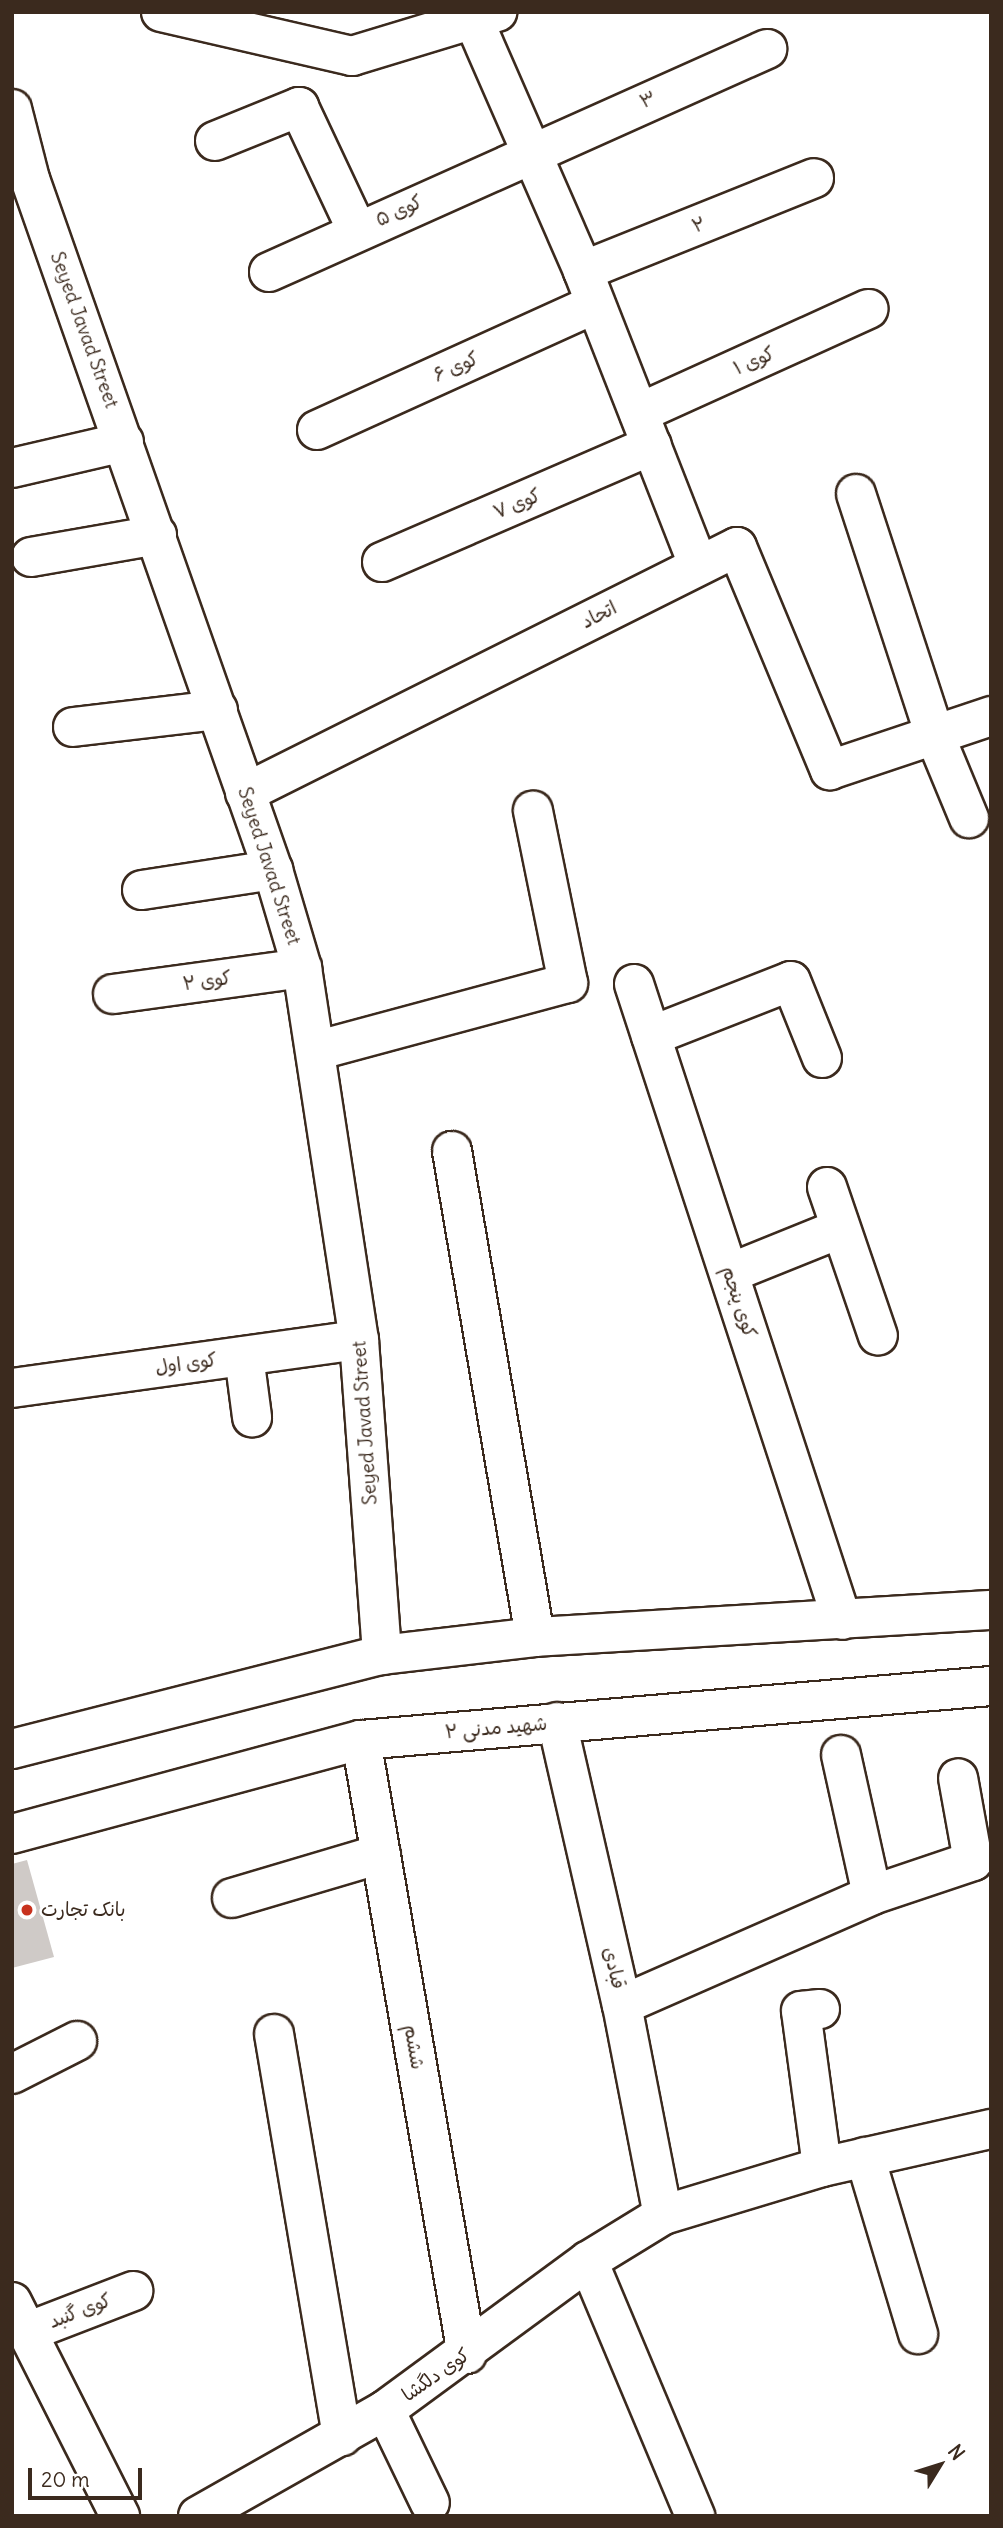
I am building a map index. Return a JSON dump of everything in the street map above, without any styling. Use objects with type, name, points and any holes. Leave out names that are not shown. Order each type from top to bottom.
[{"type":"street","points":[[161,12],[352,56],[486,17],[530,151],[589,288],[698,565]]},
{"type":"street","name":"۳","points":[[530,151],[767,49]]},
{"type":"street","points":[[215,141],[299,107],[357,230]]},
{"type":"street","name":"Seyed Javad Street","points":[[12,109],[30,179],[218,710],[273,870],[302,968],[319,1050],[359,1340],[382,1655]]},
{"type":"street","name":"کوی ۵","points":[[269,272],[530,151]]},
{"type":"street","name":"۲","points":[[589,288],[814,178]]},
{"type":"street","name":"کوی ۶","points":[[317,430],[589,288]]},
{"type":"street","name":"کوی ۱","points":[[646,429],[868,309]]},
{"type":"street","name":"کوی ۷","points":[[382,562],[646,429]]},
{"type":"street","points":[[12,468],[124,442]]},
{"type":"street","points":[[856,494],[935,736],[969,818]]},
{"type":"street","points":[[31,557],[157,535]]},
{"type":"street","name":"اتحاد","points":[[245,793],[737,547],[830,770],[935,736]]},
{"type":"street","points":[[73,727],[218,710]]},
{"type":"street","points":[[935,736],[991,716]]},
{"type":"street","points":[[319,1050],[568,983],[533,811]]},
{"type":"street","points":[[142,890],[273,870]]},
{"type":"street","name":"کوی ۲","points":[[113,994],[302,968]]},
{"type":"street","points":[[651,1036],[791,981],[822,1058]]},
{"type":"street","name":"کوی پنجم","points":[[634,984],[842,1620]]},
{"type":"street","points":[[452,1151],[535,1637]]},
{"type":"street","points":[[827,1187],[839,1229],[878,1336]]},
{"type":"street","points":[[730,1273],[839,1229]]},
{"type":"street","name":"کوی اول","points":[[12,1388],[359,1340]]},
{"type":"street","points":[[244,1356],[252,1417]]},
{"type":"street","points":[[12,1749],[382,1655],[535,1637],[991,1610]]},
{"type":"street","name":"شهید مدنی ۲","points":[[12,1834],[361,1740],[991,1686]]},
{"type":"street","name":"قبادی","points":[[557,1722],[622,2005],[663,2216]]},
{"type":"street","name":"ششم","points":[[361,1740],[467,2354]]},
{"type":"street","points":[[841,1755],[872,1895]]},
{"type":"street","points":[[622,2005],[872,1895],[973,1861],[958,1778]]},
{"type":"street","points":[[232,1898],[381,1854]]},
{"type":"street","points":[[820,2009],[801,2011],[822,2167]]},
{"type":"street","points":[[274,2034],[342,2436]]},
{"type":"street","points":[[12,2074],[77,2041]]},
{"type":"street","name":"کوی دلگشا","points":[[198,2516],[385,2410],[467,2354],[588,2262],[663,2216],[822,2167],[991,2129]]},
{"type":"street","points":[[865,2157],[918,2334]]},
{"type":"street","points":[[588,2262],[695,2516]]},
{"type":"street","name":"کوی گنبد","points":[[20,2317],[133,2291]]},
{"type":"street","points":[[20,2317],[120,2516]]},
{"type":"street","points":[[385,2410],[430,2503]]},
{"type":"building","name":"بانک تجارت","points":[[27,1860],[54,1957],[12,1968],[12,1864]]},
{"type":"place","name":"بانک تجارت","points":[[27,1910]]}]
